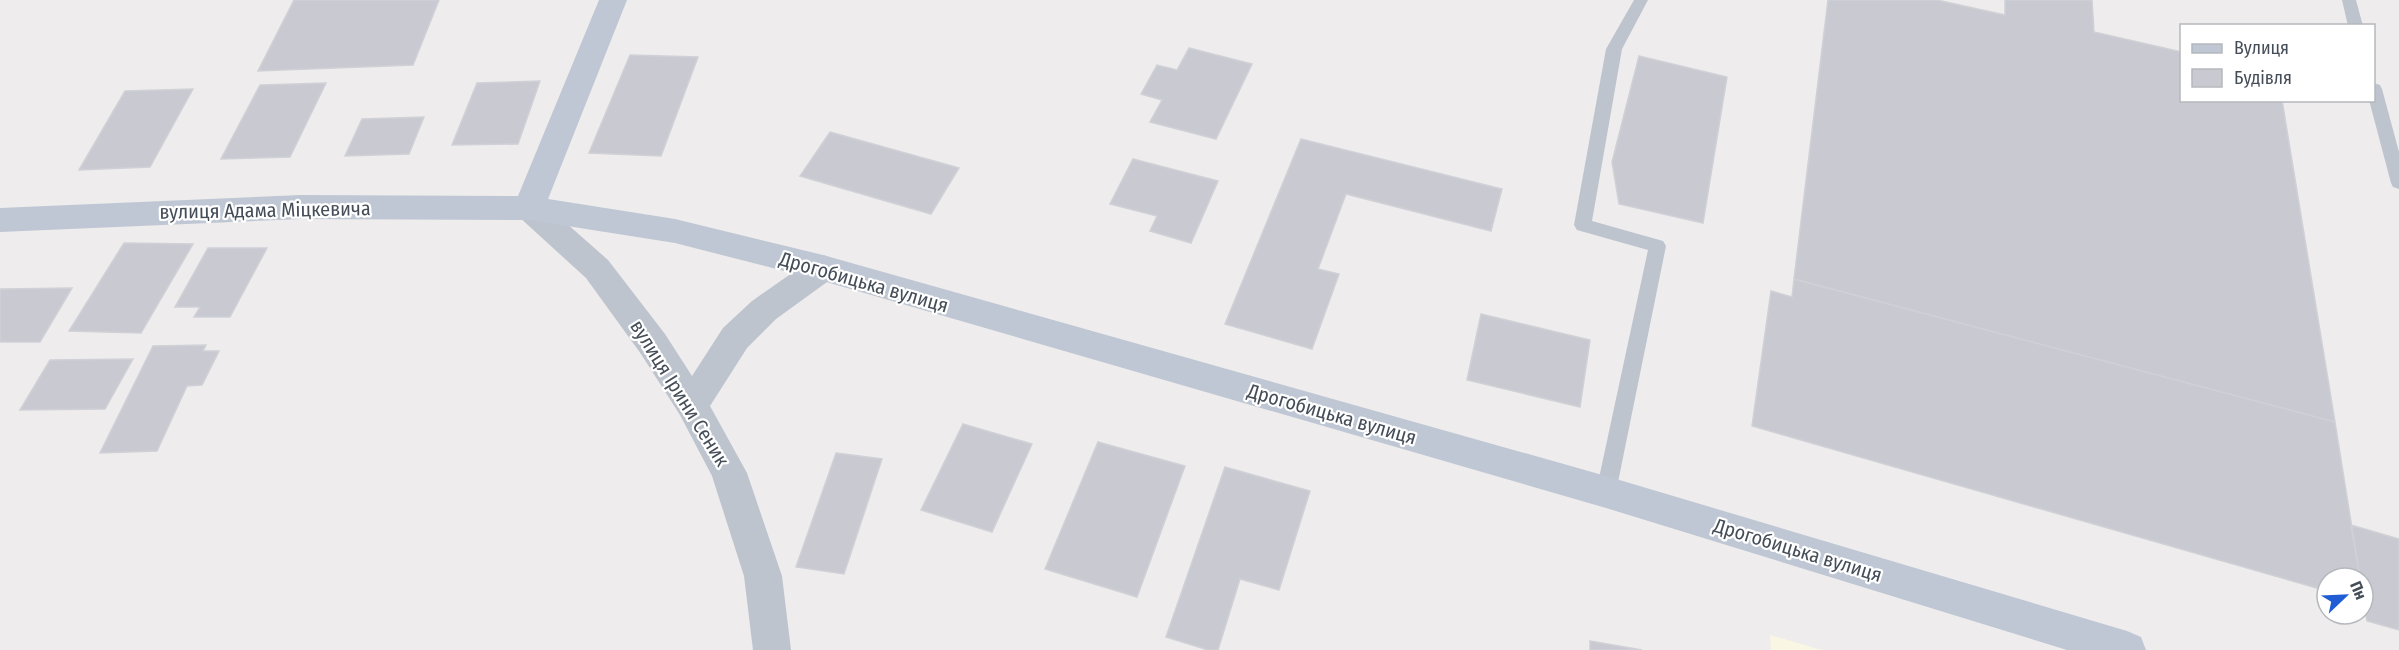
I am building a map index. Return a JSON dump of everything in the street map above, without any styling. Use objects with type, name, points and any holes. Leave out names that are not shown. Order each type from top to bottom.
[{"type":"main road","points":[[529,208],[613,0]]},
{"type":"main road","name":"вулиця Адама Міцкевича","points":[[0,220],[300,207],[529,208]]},
{"type":"main road","name":"Дрогобицька вулиця","points":[[529,208],[675,231],[823,268],[1606,492],[2127,650]]},
{"type":"street","name":"вулиця Ірини Сеник","points":[[529,208],[597,269],[653,344],[692,405],[729,473],[759,566],[772,650]]},
{"type":"street","points":[[692,405],[735,338],[764,310],[823,268]]},
{"type":"lane","points":[[1606,492],[1657,246],[1583,225],[1614,49],[1641,0]]},
{"type":"lane","points":[[2349,0],[2355,24]]},
{"type":"lane","points":[[2375,96],[2399,183]]},
{"type":"shaded area","points":[[1770,635],[1822,650],[1771,650]]},
{"type":"building","points":[[294,0],[439,0],[413,65],[258,71]]},
{"type":"building","points":[[1828,0],[1937,0],[2005,15],[2005,0],[2092,0],[2094,32],[2180,52],[2180,102],[2282,102],[2335,422],[1794,279]]},
{"type":"building","points":[[1189,48],[1252,64],[1216,139],[1150,122],[1162,100],[1141,94],[1157,65],[1177,70]]},
{"type":"building","points":[[630,55],[698,57],[661,156],[589,153]]},
{"type":"building","points":[[1639,56],[1727,77],[1703,223],[1619,204],[1612,162]]},
{"type":"building","points":[[540,81],[518,144],[452,145],[477,83]]},
{"type":"building","points":[[326,83],[290,157],[221,159],[260,85]]},
{"type":"building","points":[[193,89],[150,167],[79,170],[125,91]]},
{"type":"building","points":[[424,117],[409,154],[345,156],[362,119]]},
{"type":"building","points":[[830,132],[959,168],[931,214],[800,176]]},
{"type":"building","points":[[1301,139],[1502,189],[1491,231],[1346,194],[1318,269],[1339,274],[1312,349],[1225,324]]},
{"type":"building","points":[[1133,159],[1218,181],[1191,243],[1150,231],[1157,216],[1110,204]]},
{"type":"building","points":[[124,243],[193,244],[141,333],[69,331]]},
{"type":"building","points":[[208,248],[267,248],[230,317],[194,317],[200,307],[175,307]]},
{"type":"building","points":[[1794,279],[2335,422],[2358,566],[2315,566],[2315,588],[1752,426],[1771,291],[1792,297]]},
{"type":"building","points":[[72,288],[40,342],[0,342],[0,289]]},
{"type":"building","points":[[1481,314],[1590,340],[1580,407],[1467,380]]},
{"type":"building","points":[[206,345],[203,351],[219,351],[202,385],[187,386],[157,451],[100,453],[153,346]]},
{"type":"building","points":[[133,359],[105,409],[20,410],[50,360]]},
{"type":"building","points":[[963,424],[1032,444],[992,532],[921,510]]},
{"type":"building","points":[[1098,442],[1185,466],[1137,597],[1045,569]]},
{"type":"building","points":[[836,453],[882,459],[844,574],[796,567]]},
{"type":"building","points":[[1225,467],[1310,491],[1279,590],[1240,579],[1218,650],[1208,650],[1166,637]]},
{"type":"building","points":[[2351,525],[2399,539],[2399,630],[2375,623],[2375,566],[2358,566]]},
{"type":"building","points":[[1590,641],[1642,650],[1590,650]]}]
